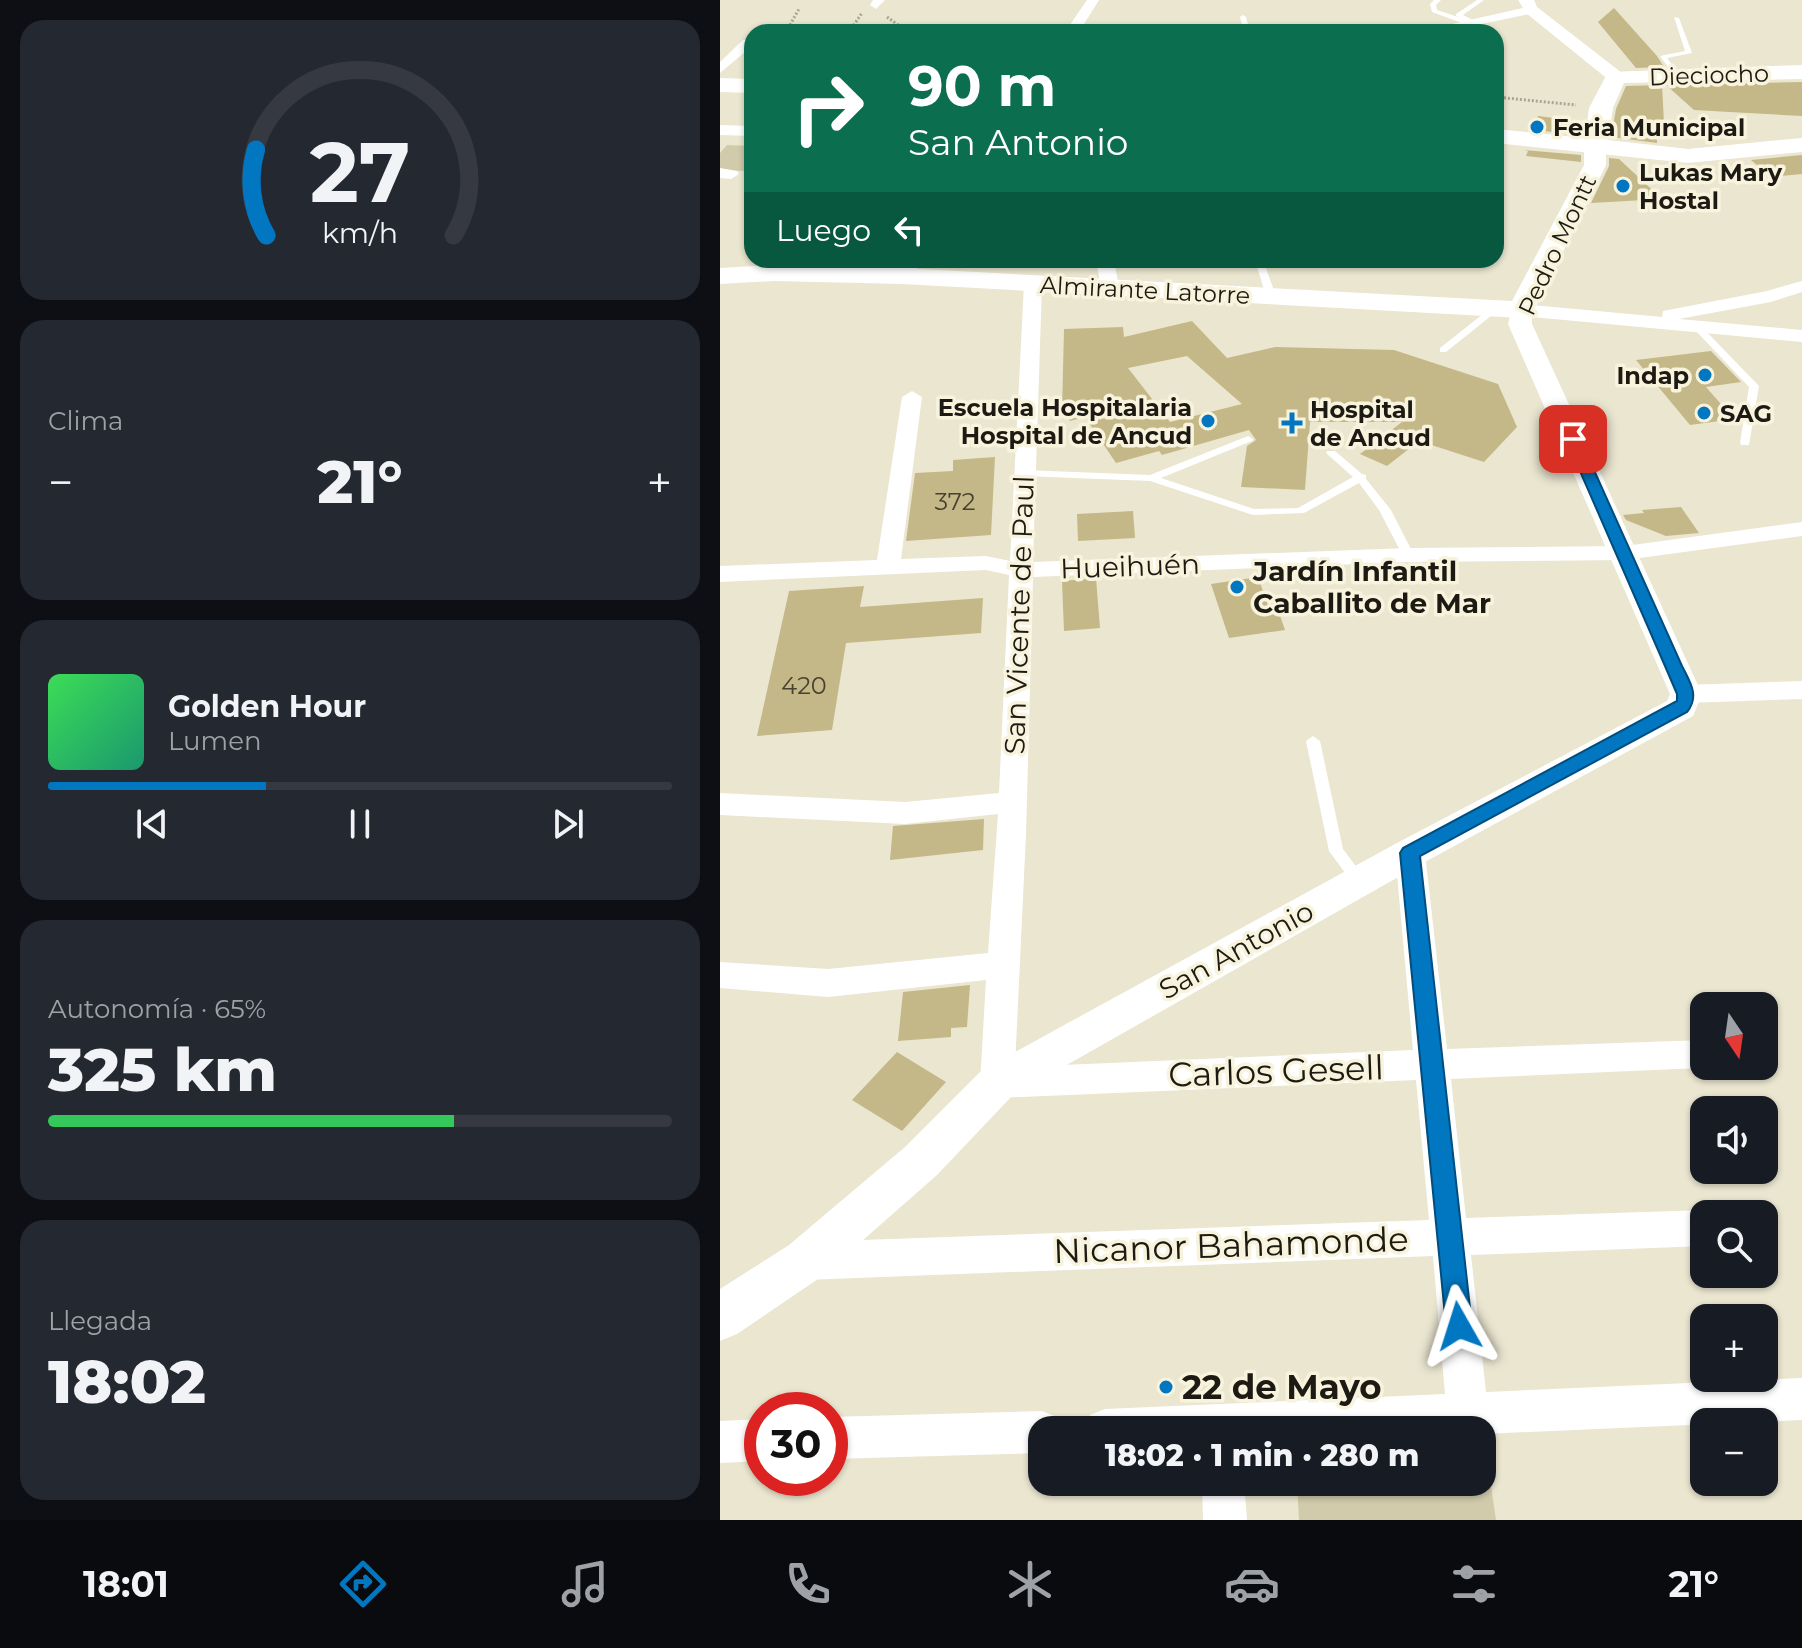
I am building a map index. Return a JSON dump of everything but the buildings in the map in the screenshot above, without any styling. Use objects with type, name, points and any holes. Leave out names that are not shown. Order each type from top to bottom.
[{"type":"main road","name":"Dieciocho","points":[[1616,77],[1802,72]]},
{"type":"main road","name":"Pedro Montt","points":[[1508,309],[1596,153],[1601,108],[1616,77]]},
{"type":"main road","points":[[720,85],[744,86]]},
{"type":"main road","points":[[1504,137],[1596,153],[1688,156],[1802,145]]},
{"type":"main road","name":"Almirante Latorre","points":[[720,276],[908,268],[1033,284],[1508,309]]},
{"type":"street","points":[[1077,24],[1093,0]]},
{"type":"street","points":[[1462,24],[1528,5],[1616,77]]},
{"type":"street","points":[[720,69],[744,47]]},
{"type":"street","points":[[720,130],[744,131]]},
{"type":"street","points":[[1106,268],[1110,288]]},
{"type":"street","name":"San Vicente de Paul","points":[[997,1083],[1001,965],[1013,802],[1019,570],[1033,284]]},
{"type":"street","points":[[1642,320],[1771,296],[1802,286]]},
{"type":"street","points":[[1508,309],[1802,336]]},
{"type":"street","name":"Pedro Montt","points":[[1508,309],[1520,324],[1686,694]]},
{"type":"street","points":[[888,567],[912,397]]},
{"type":"street","name":"Hueihuén","points":[[720,574],[986,563],[1019,570],[1408,555],[1625,553],[1802,529]]},
{"type":"street","points":[[1686,694],[1802,690]]},
{"type":"street","name":"San Antonio","points":[[720,1317],[805,1261],[921,1161],[997,1083],[1410,853],[1681,708],[1686,702],[1686,694]]},
{"type":"street","points":[[720,804],[905,813],[1013,802]]},
{"type":"street","points":[[1410,853],[1468,1414]]},
{"type":"street","points":[[720,975],[828,983],[1001,965]]},
{"type":"street","name":"Carlos Gesell","points":[[997,1083],[1690,1053]]},
{"type":"street","name":"Nicanor Bahamonde","points":[[805,1261],[1690,1228]]},
{"type":"street","points":[[1433,1416],[1802,1399]]},
{"type":"street","points":[[848,1437],[1028,1432]]},
{"type":"street","points":[[720,1442],[744,1441]]},
{"type":"street","points":[[1224,1496],[1225,1520]]},
{"type":"lane","points":[[1438,0],[1433,4],[1434,11],[1471,22]]},
{"type":"lane","points":[[1471,22],[1458,15],[1481,0]]},
{"type":"lane","points":[[1243,17],[1245,24]]},
{"type":"lane","points":[[1676,18],[1689,53],[1663,56],[1677,77]]},
{"type":"lane","points":[[1262,268],[1271,296]]},
{"type":"lane","points":[[1443,350],[1508,309]]},
{"type":"lane","points":[[1697,327],[1754,386],[1745,443]]},
{"type":"lane","points":[[1151,478],[1248,439]]},
{"type":"lane","points":[[1331,453],[1362,477],[1382,503],[1408,555]]},
{"type":"lane","points":[[1024,473],[1151,478],[1253,512],[1300,511],[1362,477]]},
{"type":"lane","points":[[1313,741],[1336,851],[1359,881]]},
{"type":"path","points":[[856,24],[873,5]]},
{"type":"path","points":[[792,24],[799,9]]},
{"type":"path","points":[[1504,98],[1601,108]]},
{"type":"shaded area","points":[[727,145],[744,146],[744,171],[720,170],[720,153]]},
{"type":"shaded area","points":[[1298,1496],[1492,1496],[1496,1520],[1299,1520]]},
{"type":"place","name":"Feria Municipal","points":[[1537,127]]},
{"type":"place","name":"Lukas Mary Hostal","points":[[1623,186]]},
{"type":"place","name":"Indap","points":[[1705,375]]},
{"type":"place","name":"SAG","points":[[1704,413]]},
{"type":"place","name":"Escuela Hospitalaria Hospital de Ancud","points":[[1208,421]]},
{"type":"place","name":"Hospital de Ancud","points":[[1292,423]]},
{"type":"place","name":"Jardín Infantil Caballito de Mar","points":[[1237,587]]},
{"type":"place","name":"22 de Mayo","points":[[1166,1387]]},
{"type":"route","points":[[1459,1326],[1410,853],[1681,708],[1686,702],[1686,694],[1674,666],[1573,439]]}]
